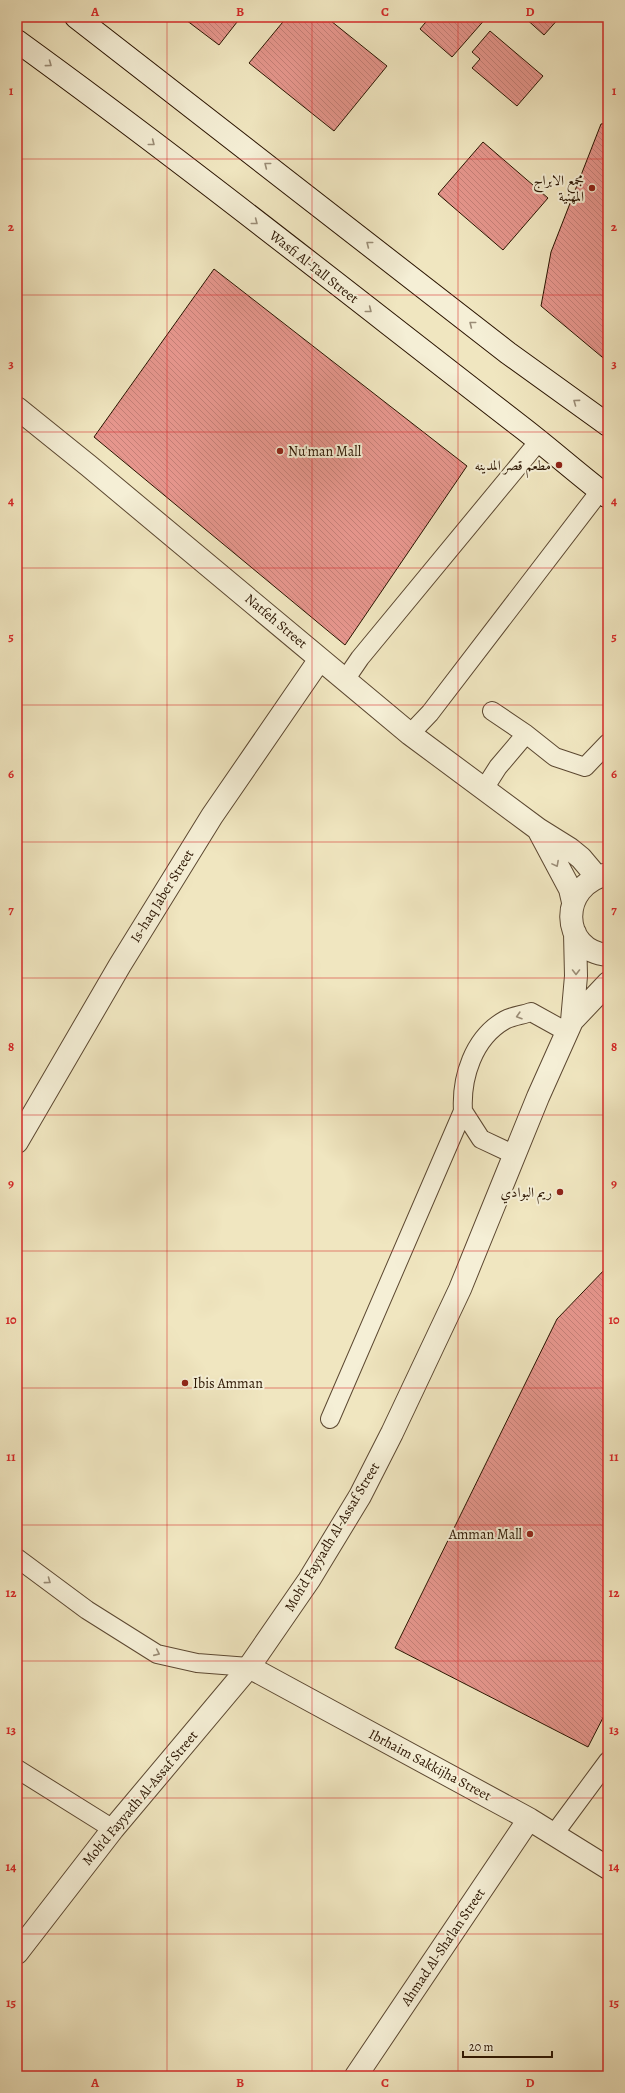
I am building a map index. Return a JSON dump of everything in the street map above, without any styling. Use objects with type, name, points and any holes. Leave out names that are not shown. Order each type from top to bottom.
[{"type":"street","points":[[76,17],[508,353],[608,424]]},
{"type":"street","name":"Wasfi Al-Tall Street","points":[[17,41],[84,90],[539,441],[604,494]]},
{"type":"street","name":"Natfeh Street","points":[[17,408],[59,441],[410,734],[538,829],[604,873]]},
{"type":"street","name":"Is-haq Jaber Street","points":[[17,1142],[120,965],[212,816],[320,659]]},
{"type":"street","name":"Natfeh Street","points":[[538,829],[570,889],[573,902]]},
{"type":"street","points":[[573,902],[578,891],[586,883],[604,873]]},
{"type":"street","name":"Moh'd Fayyadh Al-Assaf Street","points":[[17,1954],[113,1829],[249,1667],[309,1580],[360,1496],[392,1433],[474,1258],[515,1155],[570,1026],[576,976],[575,933],[571,918],[573,902]]},
{"type":"street","points":[[575,933],[588,948],[596,953],[608,955]]},
{"type":"street","name":"Moh'd Fayyadh Al-Assaf Street","points":[[570,1026],[608,983]]},
{"type":"street","name":"Ibrhaim Sakkijha Street","points":[[249,1667],[529,1819],[608,1868]]},
{"type":"street","name":"Ahmad Al-Sha'lan Street","points":[[356,2076],[529,1819]]},
{"type":"lane","points":[[345,680],[360,658],[539,441]]},
{"type":"lane","points":[[410,734],[430,713],[604,494]]},
{"type":"lane","points":[[492,711],[526,734],[555,757],[585,767],[608,743]]},
{"type":"lane","points":[[484,789],[498,767],[526,734]]},
{"type":"lane","points":[[330,1419],[463,1111],[462,1094],[474,1053],[488,1034],[505,1020],[531,1012],[570,1026]]},
{"type":"lane","points":[[463,1111],[481,1139],[515,1155]]},
{"type":"lane","points":[[17,1558],[87,1610],[157,1654],[196,1663],[249,1667]]},
{"type":"lane","points":[[554,1834],[608,1761]]},
{"type":"lane","points":[[17,1769],[113,1829]]},
{"type":"building","points":[[182,17],[241,17],[219,45]]},
{"type":"building","points":[[287,17],[326,17],[387,66],[334,131],[249,63]]},
{"type":"building","points":[[430,17],[487,17],[452,57],[420,29]]},
{"type":"building","points":[[524,17],[560,17],[544,35]]},
{"type":"building","points":[[490,31],[543,76],[517,106],[472,68],[480,59],[472,52]]},
{"type":"building","name":"مجمع الابراج المهنية","points":[[608,123],[608,362],[541,306],[551,252],[601,124]]},
{"type":"building","points":[[483,142],[548,198],[503,250],[438,194]]},
{"type":"building","name":"Nu'man Mall","points":[[214,269],[467,466],[345,645],[94,437]]},
{"type":"building","name":"Amman Mall","points":[[608,1266],[608,1708],[588,1747],[395,1648],[557,1319]]},
{"type":"place","name":"مجمع الابراج المهنية","points":[[592,188]]},
{"type":"place","name":"Nu'man Mall","points":[[280,451]]},
{"type":"place","name":"مطعم قصر المدينه","points":[[559,465]]},
{"type":"place","name":"ريم البوادي","points":[[560,1192]]},
{"type":"place","name":"Ibis Amman","points":[[185,1383]]},
{"type":"place","name":"Amman Mall","points":[[530,1534]]}]
